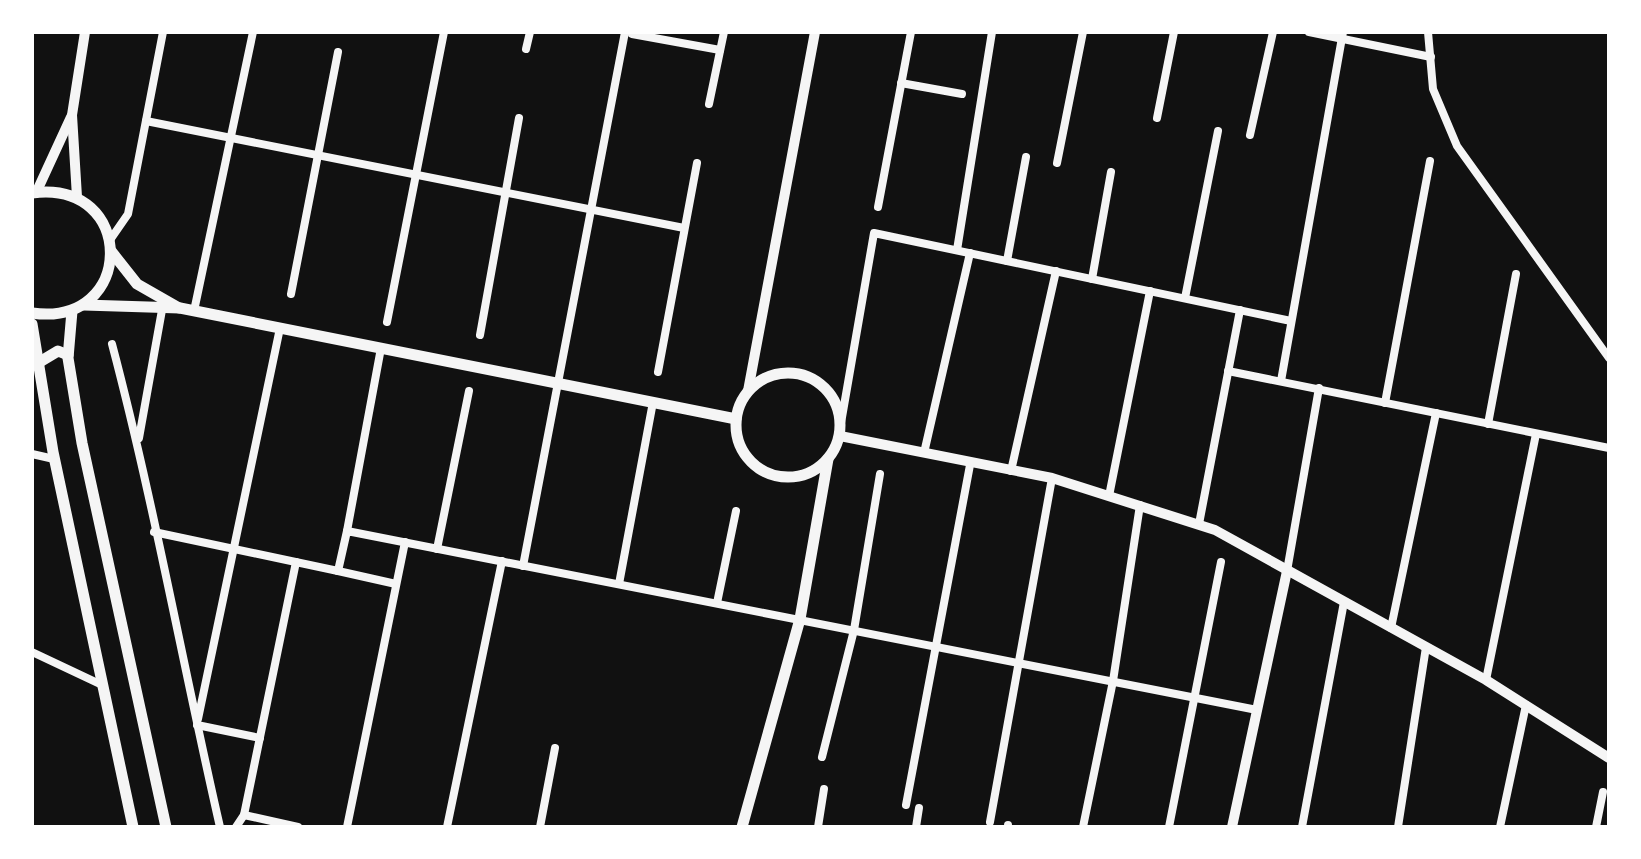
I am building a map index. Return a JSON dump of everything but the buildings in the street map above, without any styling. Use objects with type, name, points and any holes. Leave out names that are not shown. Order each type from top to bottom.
[{"type":"main road","points":[[34,193],[50,191],[77,197],[95,211],[111,246],[137,284],[180,308],[736,419]]},
{"type":"main road","points":[[32,313],[51,315],[84,305],[106,280],[111,246]]},
{"type":"main road","points":[[84,305],[162,310],[180,308]]},
{"type":"main road","points":[[72,311],[68,355],[82,443],[166,827]]},
{"type":"main road","points":[[32,324],[54,459],[133,827]]},
{"type":"main road","points":[[38,363],[58,351],[68,355]]},
{"type":"main road","points":[[742,827],[800,619],[828,459],[840,430],[831,393],[805,375],[774,374],[748,391],[736,419],[736,434],[749,460],[774,476],[804,475],[828,459]]},
{"type":"street","points":[[77,197],[72,115],[85,32]]},
{"type":"street","points":[[111,246],[128,214],[163,32]]},
{"type":"street","points":[[194,311],[253,32]]},
{"type":"street","points":[[387,322],[444,32]]},
{"type":"street","points":[[526,49],[530,32]]},
{"type":"street","points":[[709,104],[724,32]]},
{"type":"street","points":[[748,391],[815,32]]},
{"type":"street","points":[[878,207],[911,32]]},
{"type":"street","points":[[957,250],[992,32]]},
{"type":"street","points":[[1057,163],[1083,32]]},
{"type":"street","points":[[1157,118],[1174,32]]},
{"type":"street","points":[[1250,135],[1273,32]]},
{"type":"street","points":[[1309,32],[1342,35],[1431,57]]},
{"type":"street","points":[[1428,32],[1433,89],[1457,146],[1609,358]]},
{"type":"street","points":[[523,566],[628,33],[720,50]]},
{"type":"street","points":[[1281,381],[1342,35]]},
{"type":"street","points":[[291,294],[338,52]]},
{"type":"street","points":[[901,83],[962,94]]},
{"type":"street","points":[[34,193],[72,115]]},
{"type":"street","points":[[480,335],[503,192],[519,118]]},
{"type":"street","points":[[146,121],[684,228]]},
{"type":"street","points":[[1185,298],[1218,131]]},
{"type":"street","points":[[1007,261],[1026,157]]},
{"type":"street","points":[[1385,403],[1430,161]]},
{"type":"street","points":[[658,372],[697,163]]},
{"type":"street","points":[[1092,279],[1111,172]]},
{"type":"street","points":[[1291,321],[874,233],[840,430],[970,465],[1052,478],[1199,524],[1486,680],[1609,758]]},
{"type":"street","points":[[924,453],[970,253]]},
{"type":"street","points":[[1011,471],[1056,271]]},
{"type":"street","points":[[1488,424],[1516,274]]},
{"type":"street","points":[[1109,496],[1150,291]]},
{"type":"street","points":[[138,443],[162,310]]},
{"type":"street","points":[[1199,524],[1240,310]]},
{"type":"street","points":[[197,725],[280,328]]},
{"type":"street","points":[[112,344],[138,443],[154,532],[220,827]]},
{"type":"street","points":[[338,571],[381,348]]},
{"type":"street","points":[[1228,371],[1609,448]]},
{"type":"street","points":[[1232,827],[1287,571],[1319,388]]},
{"type":"street","points":[[437,549],[469,391]]},
{"type":"street","points":[[619,584],[653,402]]},
{"type":"street","points":[[1391,628],[1436,413]]},
{"type":"street","points":[[1486,680],[1536,434]]},
{"type":"street","points":[[32,454],[54,459]]},
{"type":"street","points":[[906,805],[970,465]]},
{"type":"street","points":[[822,757],[854,630],[880,474]]},
{"type":"street","points":[[990,822],[1052,478]]},
{"type":"street","points":[[1083,827],[1113,681],[1140,505]]},
{"type":"street","points":[[717,603],[736,511]]},
{"type":"street","points":[[347,531],[1257,710]]},
{"type":"street","points":[[154,532],[396,584]]},
{"type":"street","points":[[347,827],[405,542]]},
{"type":"street","points":[[447,827],[502,561]]},
{"type":"street","points":[[236,827],[244,815],[296,562]]},
{"type":"street","points":[[1169,827],[1221,562]]},
{"type":"street","points":[[1302,827],[1344,602]]},
{"type":"street","points":[[1398,827],[1426,647]]},
{"type":"street","points":[[32,652],[102,685]]},
{"type":"street","points":[[1500,827],[1526,705]]},
{"type":"street","points":[[197,725],[260,738]]},
{"type":"street","points":[[540,827],[555,748]]},
{"type":"street","points":[[818,827],[824,789]]},
{"type":"street","points":[[1596,827],[1603,792]]},
{"type":"street","points":[[916,827],[919,808]]},
{"type":"street","points":[[244,815],[298,827]]}]
